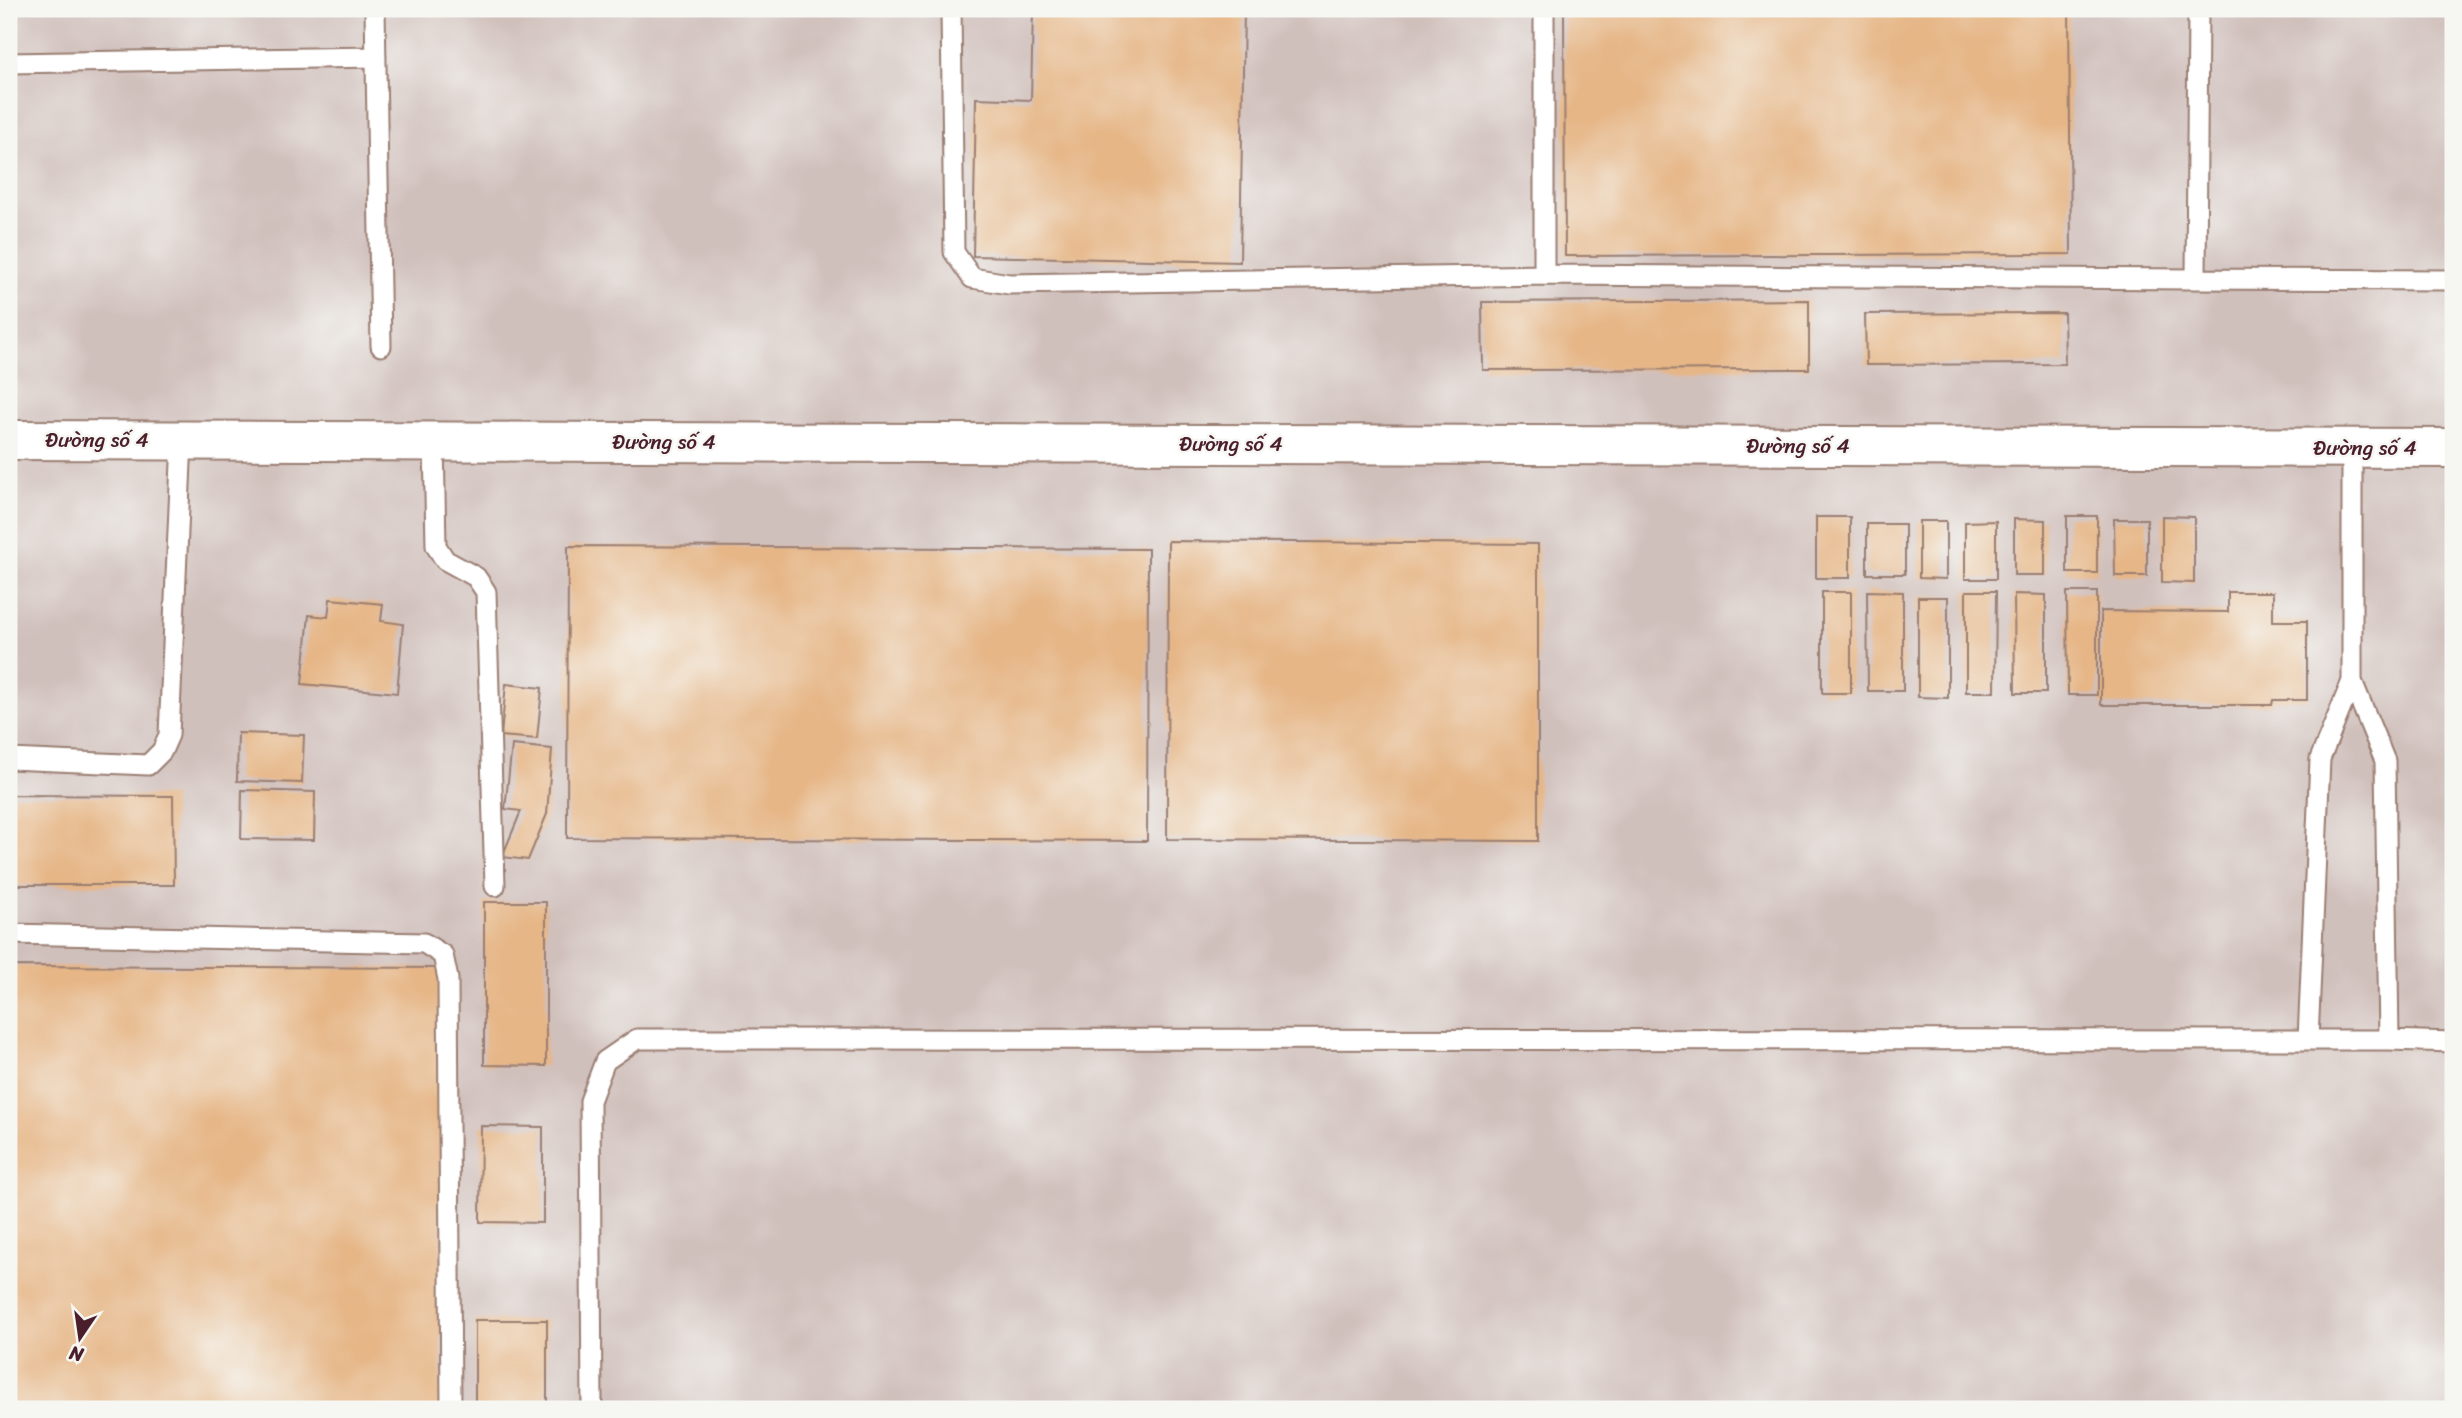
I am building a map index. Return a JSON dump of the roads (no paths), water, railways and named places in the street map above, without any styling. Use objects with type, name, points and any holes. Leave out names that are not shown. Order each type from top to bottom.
[{"type":"street","name":"Đường số 4","points":[[9,440],[2352,449],[2453,447]]},
{"type":"lane","points":[[375,9],[381,346]]},
{"type":"lane","points":[[951,9],[954,252],[972,278],[1009,284],[1544,275],[2453,280]]},
{"type":"lane","points":[[1544,9],[1544,275]]},
{"type":"lane","points":[[2196,279],[2198,9]]},
{"type":"lane","points":[[9,63],[376,57]]},
{"type":"lane","points":[[9,759],[148,765],[162,751],[169,735],[182,440]]},
{"type":"lane","points":[[434,441],[436,546],[444,559],[476,577],[486,592],[495,886]]},
{"type":"lane","points":[[2308,1040],[2320,759],[2352,681],[2352,449]]},
{"type":"lane","points":[[2352,681],[2385,761],[2389,1040]]},
{"type":"lane","points":[[9,934],[424,943],[443,955],[448,979],[450,1409]]},
{"type":"lane","points":[[592,1409],[590,1101],[605,1061],[638,1039],[2453,1042]]}]
